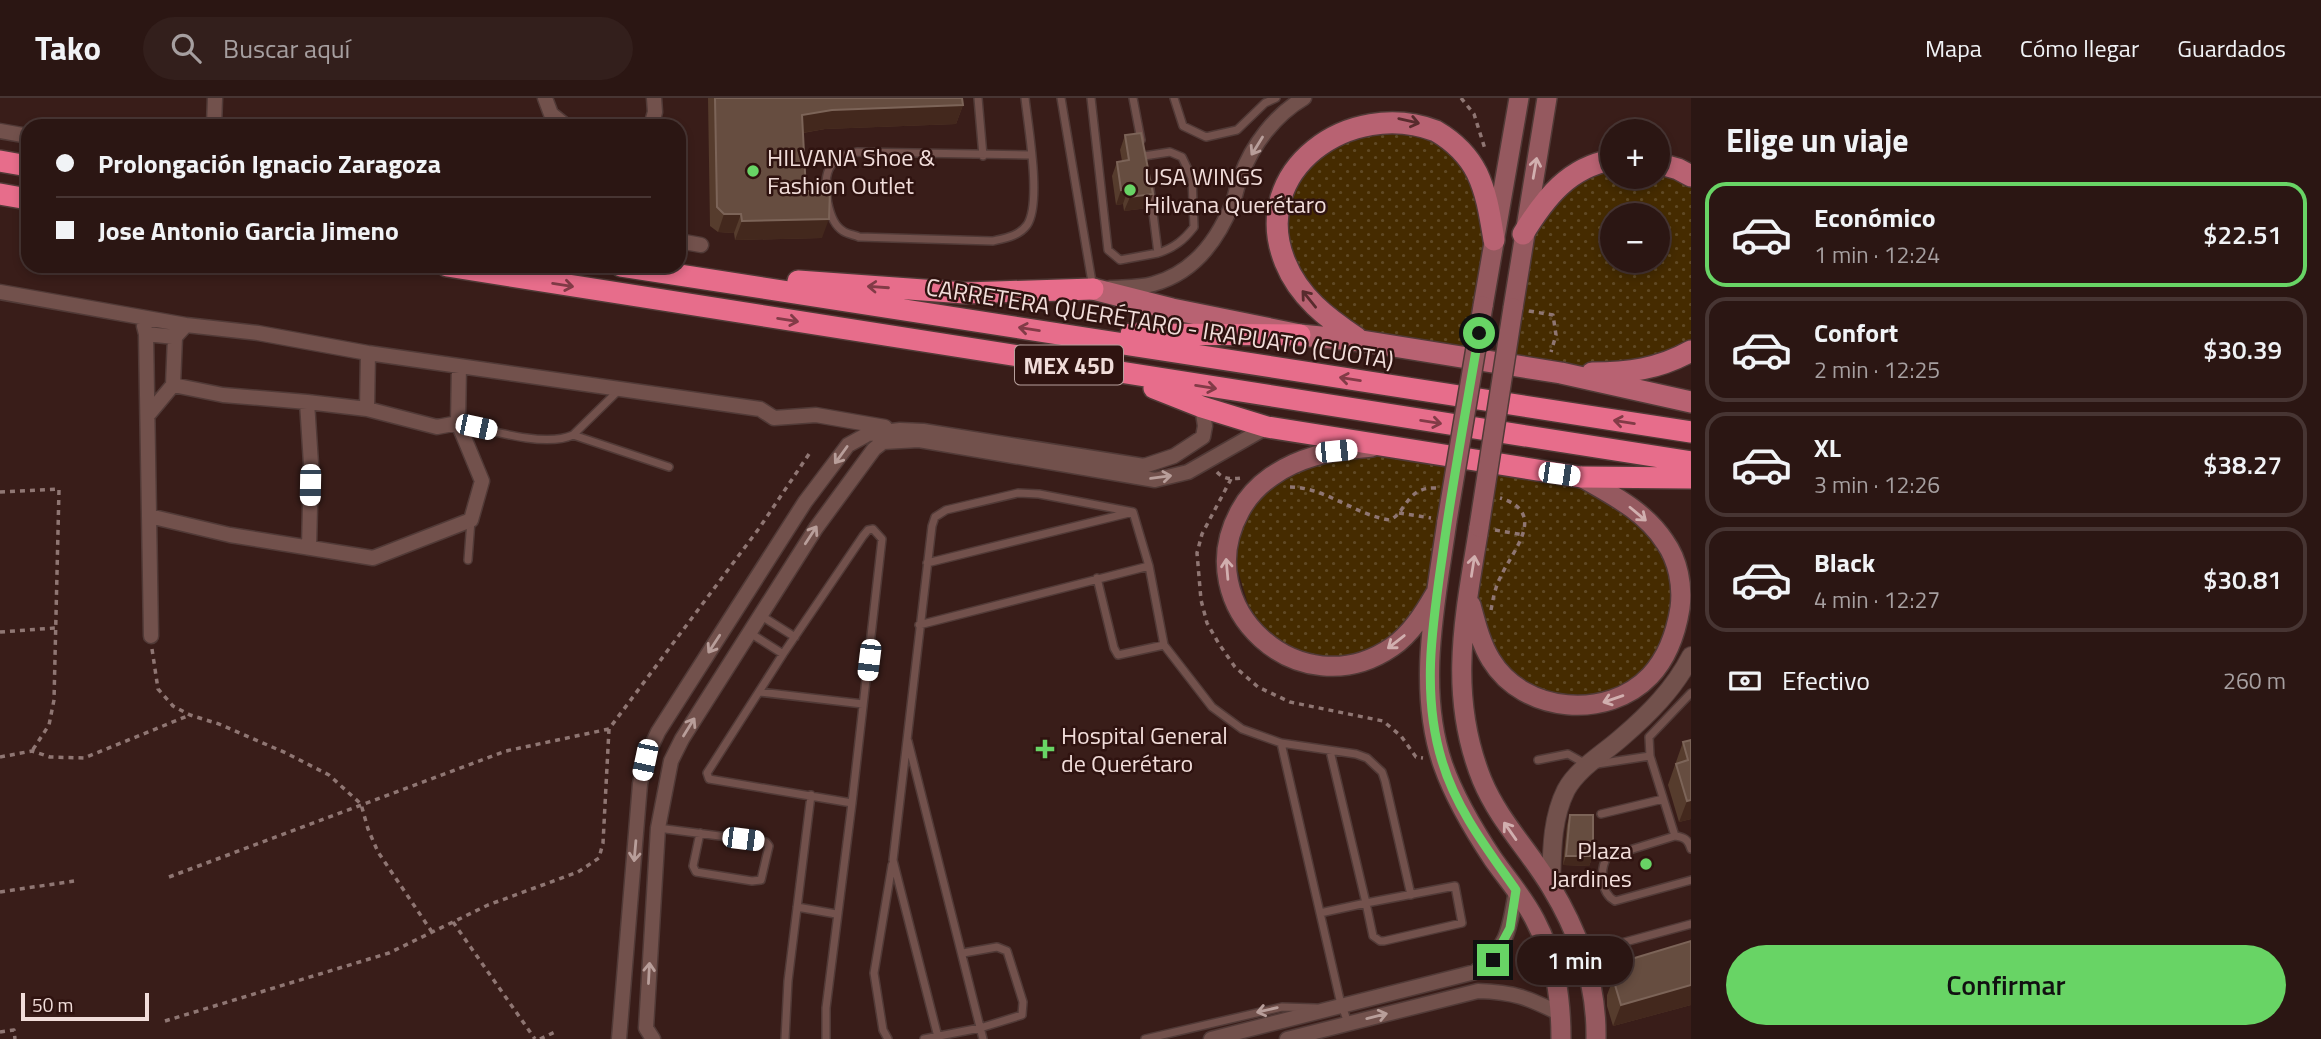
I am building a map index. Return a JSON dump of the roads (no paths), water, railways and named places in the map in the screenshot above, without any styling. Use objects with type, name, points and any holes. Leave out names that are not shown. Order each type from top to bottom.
[{"type":"highway","points":[[0,161],[21,165]]},
{"type":"highway","points":[[0,194],[21,198]]},
{"type":"highway","name":"MEX 45D","points":[[491,273],[1691,462]]},
{"type":"highway","name":"CARRETERA QUERÉTARO - IRAPUATO (CUOTA)","points":[[666,273],[1691,432]]},
{"type":"highway","points":[[681,273],[965,293],[1093,289]]},
{"type":"highway","points":[[1058,333],[1300,335]]},
{"type":"highway","points":[[1119,373],[1202,407],[1267,427],[1581,477],[1691,478]]},
{"type":"main road","points":[[1519,98],[1447,521],[1430,676],[1434,720],[1442,762],[1471,824],[1535,920],[1550,953],[1561,1014],[1561,1039]]},
{"type":"main road","points":[[1547,98],[1523,234],[1468,597],[1460,689],[1469,740],[1493,806],[1551,887],[1576,938],[1588,970],[1596,1020],[1596,1039]]},
{"type":"main road","points":[[1362,341],[1315,307],[1292,277],[1279,242],[1276,224],[1280,193],[1297,163],[1320,139],[1342,126],[1369,118],[1402,119],[1432,129],[1456,146],[1468,158],[1476,172],[1487,200],[1494,240]]},
{"type":"main road","points":[[1523,234],[1545,202],[1566,179],[1600,162]]},
{"type":"main road","points":[[1670,168],[1691,176]]},
{"type":"main road","points":[[1093,289],[1172,309],[1300,335],[1362,341],[1531,368],[1691,402]]},
{"type":"main road","points":[[1560,373],[1598,373],[1650,368],[1664,365],[1691,351]]},
{"type":"main road","points":[[1385,446],[1316,455],[1282,470],[1252,493],[1233,523],[1227,541],[1227,575],[1233,597],[1251,629],[1278,653],[1312,665],[1330,667],[1364,660],[1392,646],[1415,624],[1438,590]]},
{"type":"main road","points":[[1468,597],[1479,633],[1492,661],[1514,685],[1529,694],[1559,704],[1595,704],[1624,695],[1644,681],[1661,662],[1674,634],[1681,603],[1678,569],[1656,531],[1635,510],[1581,477]]},
{"type":"street","points":[[214,119],[215,98]]},
{"type":"street","points":[[545,98],[551,114],[557,119]]},
{"type":"street","points":[[653,119],[654,98]]},
{"type":"street","points":[[1093,289],[1152,284],[1172,277],[1201,257],[1218,233],[1233,202],[1241,174],[1260,141],[1283,112],[1304,98]]},
{"type":"street","points":[[0,131],[21,134]]},
{"type":"street","points":[[686,242],[701,245]]},
{"type":"street","points":[[0,292],[186,325],[258,333],[368,353],[760,409],[774,418],[816,415],[1144,466],[1174,456],[1203,437],[1205,426],[1202,407]]},
{"type":"street","points":[[142,316],[146,334],[151,636]]},
{"type":"street","points":[[148,415],[173,385],[175,337],[186,325]]},
{"type":"street","points":[[146,334],[175,337]]},
{"type":"street","points":[[367,410],[368,353]]},
{"type":"street","points":[[149,516],[230,535],[373,558],[471,520],[482,481],[458,423],[459,366]]},
{"type":"street","points":[[173,385],[223,395],[367,410],[437,427],[458,423]]},
{"type":"street","points":[[307,402],[311,464],[309,548]]},
{"type":"street","points":[[648,1035],[658,828],[671,761],[682,739],[816,528],[874,449],[883,442],[919,440],[1155,480],[1188,472],[1267,427]]},
{"type":"street","points":[[619,1039],[640,784],[645,760],[658,732],[805,502],[848,445],[868,434],[900,430],[919,440]]},
{"type":"street","points":[[1551,887],[1558,813],[1568,787],[1587,765],[1623,737],[1666,695],[1691,656]]},
{"type":"street","points":[[1211,1039],[1475,972],[1493,960],[1510,928],[1516,890]]},
{"type":"street","points":[[1435,982],[1441,1000]]},
{"type":"street","points":[[1287,1039],[1478,991],[1506,992],[1527,997],[1561,1014]]},
{"type":"lane","points":[[978,98],[983,156]]},
{"type":"lane","points":[[1025,98],[1031,155],[1034,199],[1032,214],[1026,227],[1013,237],[993,241],[859,237],[842,231],[834,220],[827,199],[826,181],[830,167],[842,156],[857,152],[1031,155]]},
{"type":"lane","points":[[1061,98],[1093,289]]},
{"type":"lane","points":[[1091,98],[1108,250],[1120,260],[1171,249],[1194,227],[1192,178],[1182,157],[1170,152],[1144,156]]},
{"type":"lane","points":[[1133,98],[1146,167]]},
{"type":"lane","points":[[1174,98],[1184,126],[1206,137],[1237,130],[1265,103],[1276,98]]},
{"type":"lane","points":[[1148,179],[1158,253]]},
{"type":"lane","points":[[458,423],[534,439],[560,440],[573,435],[621,388]]},
{"type":"lane","points":[[573,435],[669,467]]},
{"type":"lane","points":[[888,1039],[883,1030],[874,973],[893,860],[919,625],[935,517],[946,510],[1018,493],[1052,496],[1133,512]]},
{"type":"lane","points":[[927,563],[1133,512]]},
{"type":"lane","points":[[1133,512],[1149,566],[1164,645],[1212,706],[1242,729],[1281,743],[1356,754],[1367,758],[1382,772],[1410,895]]},
{"type":"lane","points":[[468,560],[471,520]]},
{"type":"lane","points":[[826,1039],[826,1007],[836,915],[852,803],[882,539],[879,533],[868,530],[783,654],[711,767],[708,777],[852,803]]},
{"type":"lane","points":[[919,625],[1149,566]]},
{"type":"lane","points":[[1097,578],[1118,655],[1164,645]]},
{"type":"lane","points":[[760,615],[795,637]]},
{"type":"lane","points":[[749,633],[783,654]]},
{"type":"lane","points":[[759,692],[863,704]]},
{"type":"lane","points":[[1675,836],[1650,756],[1649,737],[1691,693]]},
{"type":"lane","points":[[907,737],[983,1039]]},
{"type":"lane","points":[[1281,743],[1320,912],[1338,1008],[1349,1024]]},
{"type":"lane","points":[[1320,912],[1366,904],[1455,887],[1462,923],[1380,941],[1373,936],[1366,904],[1330,751]]},
{"type":"lane","points":[[1538,760],[1568,754],[1587,765],[1650,756]]},
{"type":"lane","points":[[785,1039],[788,981],[811,795]]},
{"type":"lane","points":[[1601,814],[1663,799]]},
{"type":"lane","points":[[658,828],[700,833],[768,843],[761,880],[696,872],[693,866],[700,833]]},
{"type":"lane","points":[[1691,849],[1684,837],[1675,836],[1607,857],[1601,873],[1608,895],[1612,900],[1618,901],[1691,880]]},
{"type":"lane","points":[[893,860],[938,1037]]},
{"type":"lane","points":[[797,907],[836,915]]},
{"type":"lane","points":[[1614,944],[1691,924]]},
{"type":"lane","points":[[924,1039],[1022,1016],[1023,1002],[1007,951],[1003,948],[962,953]]},
{"type":"lane","points":[[1145,1039],[1282,1007],[1338,1008]]},
{"type":"place","name":"HILVANA Shoe & Fashion Outlet","points":[[753,171]]},
{"type":"place","name":"USA WINGS Hilvana Querétaro","points":[[1130,190]]},
{"type":"place","name":"Hospital General de Querétaro","points":[[1045,749]]},
{"type":"place","name":"Plaza Jardines","points":[[1646,864]]}]
